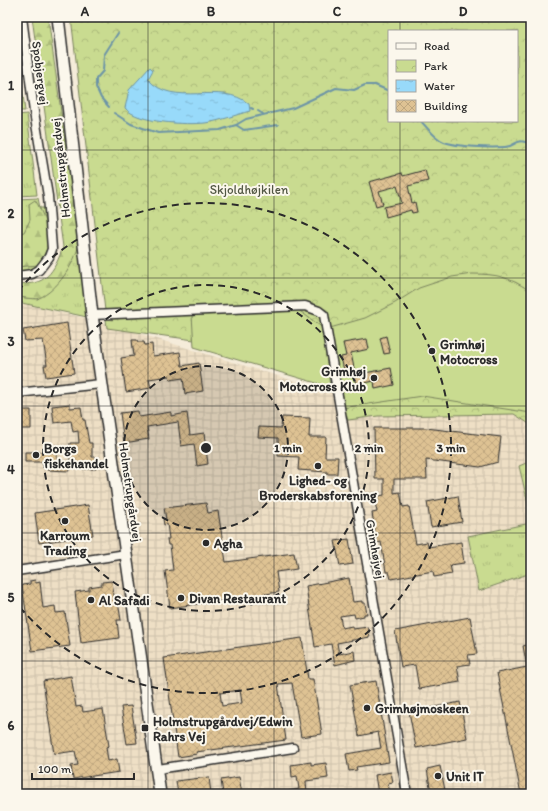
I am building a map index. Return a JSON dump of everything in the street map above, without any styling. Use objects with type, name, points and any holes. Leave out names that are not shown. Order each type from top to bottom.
[{"type":"street","name":"Spobjergvej","points":[[17,276],[32,274],[39,270],[50,257],[52,249],[48,196],[34,112],[22,17]]},
{"type":"street","name":"Holmstrupgårdvej","points":[[58,17],[101,384],[158,769],[160,794]]},
{"type":"street","name":"Grimhøjvej","points":[[92,315],[292,306],[305,306],[319,311],[324,315],[341,421],[408,794]]},
{"type":"street","points":[[17,393],[101,384]]},
{"type":"street","name":"Holmstrupgårdvej","points":[[17,571],[126,554]]},
{"type":"street","points":[[158,769],[293,748]]},
{"type":"shaded area","points":[[17,302],[102,322],[340,395],[514,414],[531,425],[531,461],[519,466],[531,516],[531,523],[468,536],[479,591],[531,573],[531,794],[49,794],[17,787]]},
{"type":"green space","points":[[32,17],[48,17],[79,243],[70,267],[59,283],[46,294],[34,299],[17,297],[17,283],[35,283],[48,276],[56,264],[63,247]]},
{"type":"green space","name":"Skjoldhøjkilen","points":[[71,17],[531,17],[531,425],[514,414],[378,416],[341,421],[332,359],[107,328]]},
{"type":"green space","points":[[17,72],[20,72],[25,111],[17,111]]},
{"type":"green space","points":[[27,114],[37,195],[17,196],[17,115]]},
{"type":"green space","points":[[38,198],[40,208],[45,208],[49,245],[45,258],[33,270],[17,273],[17,199]]},
{"type":"green space","points":[[35,200],[45,221],[48,233],[48,245],[38,265],[17,267],[17,234],[24,232],[30,220],[29,204]]},
{"type":"green space","points":[[79,243],[87,317],[17,302],[17,297],[38,299]]},
{"type":"green space","name":"Grimhøj Motocross","points":[[472,274],[502,277],[509,279],[529,290],[531,413],[422,396],[342,408],[330,328],[365,318],[395,303],[419,288],[452,277]]},
{"type":"green space","points":[[297,309],[323,328],[330,387],[194,347],[192,315]]},
{"type":"green space","points":[[531,461],[531,516],[519,466]]},
{"type":"green space","points":[[531,523],[531,573],[479,591],[468,536]]},
{"type":"water","points":[[150,67],[153,70],[148,79],[158,88],[184,94],[211,93],[238,97],[249,104],[250,111],[216,121],[197,124],[163,122],[140,117],[131,113],[125,108],[129,90]]},
{"type":"building","points":[[425,170],[428,181],[408,186],[412,203],[415,202],[417,212],[412,213],[411,210],[386,217],[384,207],[402,203],[397,186],[379,191],[383,204],[376,206],[369,182],[402,173],[403,176]]},
{"type":"building","points":[[67,323],[74,373],[46,377],[44,365],[47,365],[43,340],[25,341],[23,330]]},
{"type":"building","points":[[386,336],[390,353],[384,354],[380,338]]},
{"type":"building","points":[[367,339],[369,349],[351,353],[355,373],[345,375],[341,357],[346,356],[343,343]]},
{"type":"building","points":[[132,340],[144,342],[145,345],[152,344],[153,356],[180,352],[182,366],[199,363],[203,391],[185,394],[183,378],[170,380],[169,376],[149,379],[151,388],[126,392],[121,358],[134,356]]},
{"type":"building","name":"Grimhøj Motocross Klub","points":[[391,368],[394,385],[375,389],[374,381],[356,385],[354,375]]},
{"type":"building","points":[[70,404],[70,408],[81,407],[89,443],[92,443],[92,457],[96,457],[96,469],[83,469],[83,466],[70,466],[70,443],[79,443],[78,431],[73,432],[71,421],[54,423],[52,406]]},
{"type":"building","points":[[17,410],[31,410],[31,429],[17,429]]},
{"type":"building","points":[[138,411],[139,417],[171,412],[171,416],[187,413],[190,435],[204,433],[208,464],[197,466],[194,444],[181,446],[178,422],[147,427],[149,439],[124,443],[120,413]]},
{"type":"building","points":[[282,417],[310,418],[309,437],[326,437],[325,457],[338,457],[337,474],[298,470],[299,457],[278,456],[278,438],[258,437],[259,427],[281,428]]},
{"type":"building","points":[[374,428],[426,428],[501,437],[498,462],[480,467],[426,460],[427,479],[394,479],[394,493],[400,492],[403,507],[409,506],[416,544],[427,542],[428,547],[461,542],[464,563],[450,565],[452,574],[434,577],[433,571],[391,579],[389,572],[386,572],[381,542],[377,543],[372,513],[377,512],[374,497],[384,495],[384,479],[375,479]]},
{"type":"building","points":[[25,452],[57,452],[57,463],[69,463],[69,471],[47,470],[47,462],[25,462]]},
{"type":"building","points":[[458,496],[462,522],[431,527],[427,502]]},
{"type":"building","points":[[206,503],[208,513],[218,511],[226,562],[294,553],[297,569],[276,572],[279,592],[170,608],[165,571],[173,570],[170,545],[168,545],[167,539],[169,539],[167,524],[164,525],[163,519],[166,519],[164,508]]},
{"type":"building","points":[[88,505],[93,535],[39,543],[35,513]]},
{"type":"building","points":[[349,539],[353,564],[340,566],[335,541]]},
{"type":"building","points":[[349,578],[353,602],[362,601],[362,603],[365,603],[367,614],[355,618],[354,614],[340,616],[342,628],[352,626],[353,629],[368,627],[370,637],[337,643],[339,654],[354,651],[355,660],[335,665],[331,644],[315,647],[306,586]]},
{"type":"building","points":[[35,580],[36,583],[40,582],[43,608],[55,606],[56,613],[65,612],[70,646],[32,651],[22,585],[30,584],[30,581]]},
{"type":"building","points":[[112,581],[115,603],[118,602],[121,620],[117,620],[119,638],[81,643],[75,592],[89,590],[89,587],[102,585],[102,582]]},
{"type":"building","points":[[470,617],[477,654],[468,655],[470,664],[457,666],[460,682],[419,689],[415,665],[401,667],[395,631]]},
{"type":"building","points":[[302,638],[308,679],[313,679],[322,734],[301,737],[292,683],[278,684],[286,740],[196,752],[197,754],[178,757],[164,658]],"holes":[[[240,690],[242,703],[222,706],[220,693]]]},
{"type":"building","points":[[531,644],[531,794],[521,794],[497,673],[527,667],[523,646]]},
{"type":"building","points":[[71,676],[76,707],[82,706],[83,712],[103,709],[109,746],[106,747],[108,761],[117,759],[119,772],[73,779],[71,766],[78,765],[75,751],[54,754],[43,681]]},
{"type":"building","name":"Grimhøjmoskeen","points":[[376,681],[389,762],[356,767],[357,770],[349,771],[346,754],[381,748],[378,732],[359,736],[350,685]]},
{"type":"building","points":[[460,702],[467,738],[416,748],[409,712]]},
{"type":"building","points":[[131,706],[137,743],[127,744],[121,707]]},
{"type":"building","points":[[311,762],[311,765],[326,763],[328,778],[306,781],[307,794],[289,794],[289,791],[299,789],[297,776],[292,777],[291,765]]},
{"type":"building","points":[[440,766],[445,790],[431,793],[427,769]]},
{"type":"building","points":[[391,772],[393,782],[388,783],[390,794],[378,794],[375,775]]},
{"type":"building","points":[[209,777],[211,794],[178,794],[176,781]]},
{"type":"building","points":[[239,777],[242,794],[223,794],[221,780]]},
{"type":"waterway","points":[[109,107],[101,98],[96,87],[96,79],[103,71],[104,55],[118,33]]},
{"type":"waterway","points":[[114,113],[131,124],[158,133],[220,130],[236,125],[246,119],[293,108],[336,88],[354,90],[365,85],[375,85],[388,91]]},
{"type":"waterway","points":[[258,111],[263,114]]},
{"type":"waterway","points":[[422,122],[437,138],[450,144],[491,147],[505,147],[522,141],[531,144]]},
{"type":"waterway","points":[[236,125],[244,130],[278,125]]},
{"type":"place","name":"Grimhøj Motocross","points":[[432,351]]},
{"type":"place","name":"Grimhøj Motocross Klub","points":[[374,378]]},
{"type":"place","name":"Borgs fiskehandel","points":[[36,455]]},
{"type":"place","name":"Lighed- og Broderskabsforening","points":[[318,466]]},
{"type":"place","name":"Karroum Trading","points":[[65,521]]},
{"type":"place","name":"Agha","points":[[206,543]]},
{"type":"place","name":"Divan Restaurant","points":[[181,598]]},
{"type":"place","name":"Al Safadi","points":[[91,600]]},
{"type":"place","name":"Grimhøjmoskeen","points":[[367,708]]},
{"type":"place","name":"Holmstrupgårdvej/Edwin Rahrs Vej","points":[[145,728]]},
{"type":"place","name":"Unit IT","points":[[438,776]]}]
